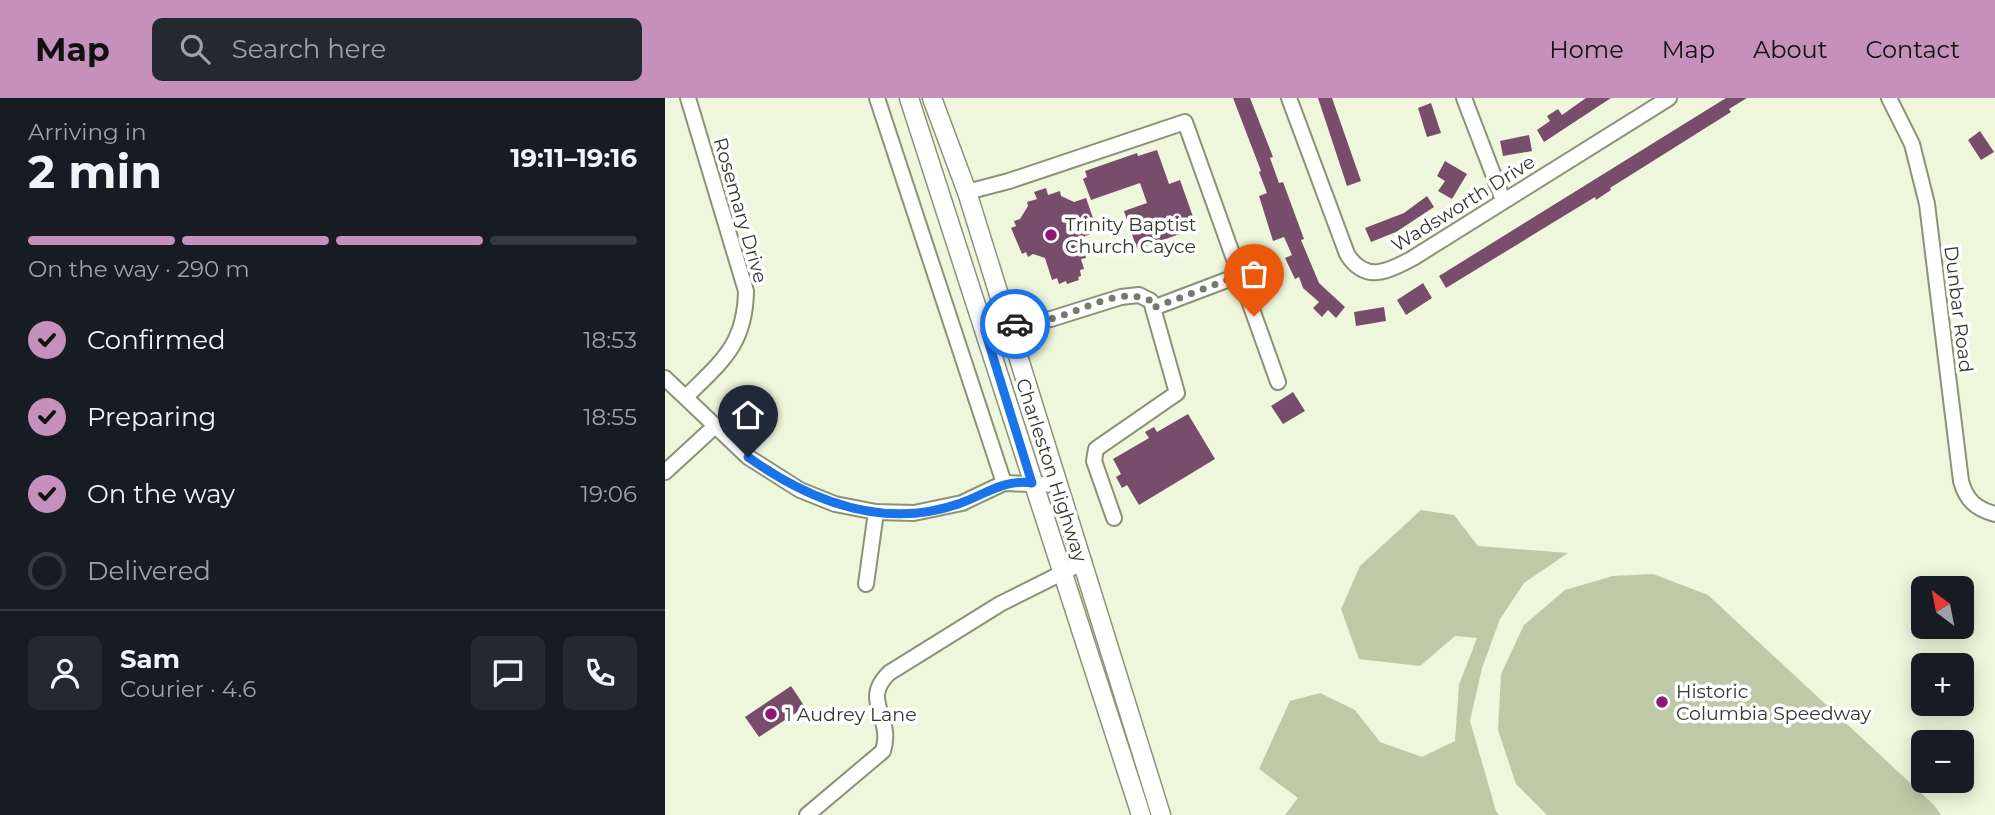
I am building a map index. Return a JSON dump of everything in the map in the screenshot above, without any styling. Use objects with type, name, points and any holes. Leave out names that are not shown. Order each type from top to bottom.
[{"type":"main road","name":"Charleston Highway","points":[[909,98],[1141,815]]},
{"type":"main road","name":"Charleston Highway","points":[[932,98],[967,192],[1161,815]]},
{"type":"street","name":"Rosemary Drive","points":[[686,397],[738,339],[746,316],[746,291],[688,98]]},
{"type":"street","points":[[877,98],[1004,483]]},
{"type":"street","name":"Wadsworth Drive","points":[[1289,98],[1347,254],[1354,265],[1363,271],[1379,273],[1402,264],[1669,98]]},
{"type":"street","points":[[1464,98],[1503,200]]},
{"type":"street","name":"Dunbar Road","points":[[1889,98],[1916,156],[1927,204],[1964,493],[1981,510],[1995,514]]},
{"type":"street","points":[[967,192],[1009,181],[1185,122],[1278,382]]},
{"type":"street","points":[[1153,308],[1240,275]]},
{"type":"street","points":[[985,331],[1051,319],[1121,297],[1139,295],[1151,301],[1177,393],[1096,449],[1094,461],[1114,519]]},
{"type":"street","points":[[665,378],[748,457],[800,490],[835,504],[876,512],[914,513],[950,506],[1004,483],[1059,485]]},
{"type":"street","points":[[665,472],[713,426]]},
{"type":"street","points":[[866,584],[876,512]]},
{"type":"street","points":[[807,815],[883,751],[887,727],[879,711],[876,695],[878,683],[889,673],[1000,604],[1084,562]]},
{"type":"green space","points":[[1421,510],[1454,515],[1478,546],[1568,553],[1524,583],[1500,619],[1482,668],[1470,721],[1499,815],[1285,815],[1298,798],[1259,769],[1290,701],[1320,693],[1355,710],[1380,742],[1422,757],[1455,741],[1459,685],[1477,638],[1455,636],[1420,666],[1359,659],[1341,609],[1360,566]]},
{"type":"green space","name":"Historic Columbia Speedway","points":[[1653,574],[1708,595],[1911,784],[1911,793],[1921,793],[1941,815],[1547,815],[1516,784],[1498,730],[1501,674],[1524,625],[1565,590],[1613,576]]},
{"type":"building","points":[[1233,98],[1250,98],[1273,157],[1270,158],[1279,183],[1283,182],[1304,239],[1301,240],[1319,283],[1345,307],[1336,318],[1328,310],[1322,317],[1313,308],[1319,302],[1303,288],[1299,277],[1295,279],[1285,258],[1292,255],[1284,237],[1273,241],[1259,196],[1267,193],[1259,172],[1261,171]]},
{"type":"building","points":[[1318,98],[1332,98],[1361,181],[1347,186]]},
{"type":"building","points":[[1586,98],[1611,98],[1544,142],[1537,130],[1550,121],[1547,116],[1558,109],[1562,115]]},
{"type":"building","points":[[1726,98],[1747,98],[1729,109],[1731,112],[1610,188],[1611,190],[1596,200],[1595,197],[1446,288],[1439,276]]},
{"type":"building","points":[[1431,103],[1441,133],[1427,137],[1418,108]]},
{"type":"building","points":[[1980,131],[1994,152],[1981,160],[1968,140]]},
{"type":"building","points":[[1529,135],[1532,151],[1503,156],[1500,141]]},
{"type":"building","points":[[1157,150],[1169,184],[1180,180],[1197,228],[1137,249],[1124,211],[1147,203],[1140,183],[1091,200],[1083,179],[1087,177],[1085,171],[1137,153],[1138,156]]},
{"type":"building","points":[[1445,161],[1467,174],[1452,199],[1438,191],[1445,181],[1437,176]]},
{"type":"building","name":"Trinity Baptist Church Cayce","points":[[1046,188],[1048,195],[1060,191],[1061,196],[1074,202],[1086,198],[1096,227],[1089,230],[1091,234],[1085,236],[1082,247],[1086,258],[1081,259],[1084,269],[1080,270],[1079,280],[1067,284],[1066,281],[1059,284],[1057,278],[1052,280],[1045,258],[1033,254],[1028,257],[1026,252],[1022,254],[1011,228],[1016,226],[1014,221],[1020,219],[1028,206],[1027,202],[1037,199],[1034,192]]},
{"type":"building","points":[[1427,196],[1434,207],[1396,232],[1371,242],[1365,228],[1404,213]]},
{"type":"building","points":[[1423,283],[1432,298],[1406,315],[1397,300]]},
{"type":"building","points":[[1384,307],[1386,321],[1356,326],[1354,312]]},
{"type":"building","points":[[1293,392],[1305,411],[1283,424],[1271,406]]},
{"type":"building","points":[[1188,414],[1215,459],[1139,505],[1127,485],[1122,488],[1116,477],[1121,474],[1113,459],[1149,438],[1145,432],[1154,427],[1157,432]]},
{"type":"building","name":"1 Audrey Lane","points":[[791,686],[805,707],[759,737],[745,717]]},
{"type":"way so far","points":[[1015,324],[1051,319],[1121,297],[1139,295],[1151,301],[1153,308],[1240,275],[1254,316]]},
{"type":"place","name":"Trinity Baptist Church Cayce","points":[[1051,235]]},
{"type":"place","name":"Historic Columbia Speedway","points":[[1662,702]]},
{"type":"place","name":"1 Audrey Lane","points":[[771,714]]},
{"type":"route","points":[[748,457],[778,478],[823,500],[876,512],[926,511],[962,503],[1004,483],[1032,483],[985,331],[1015,324]]}]
